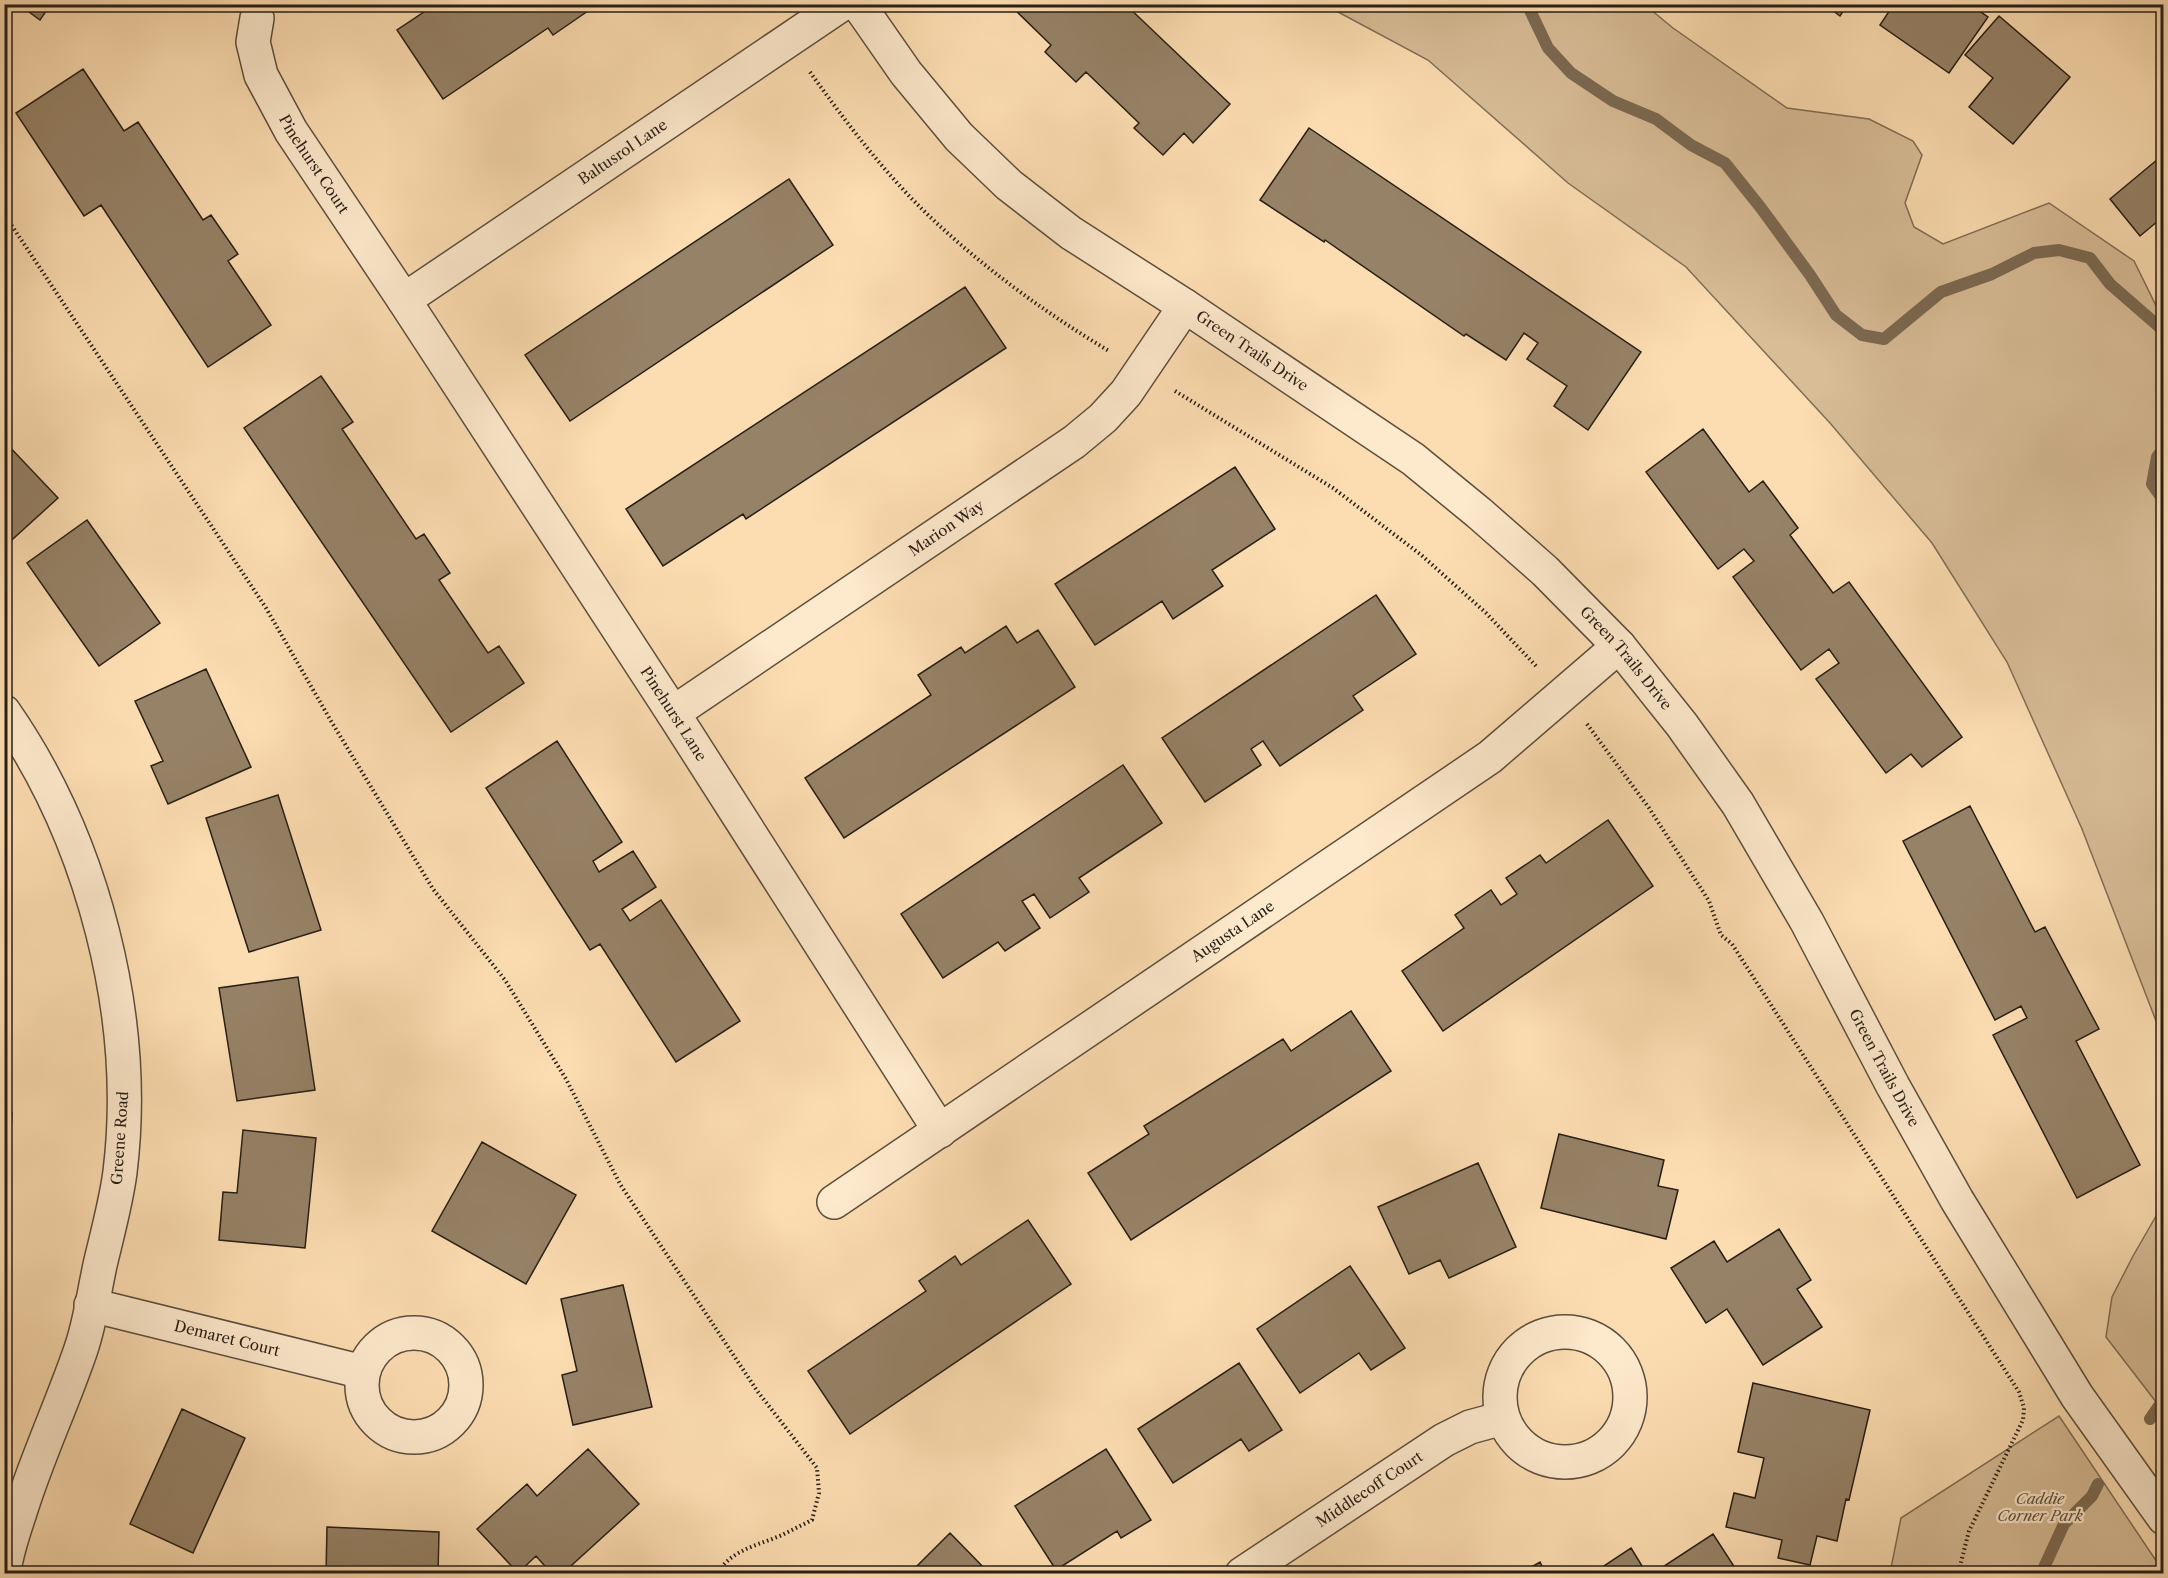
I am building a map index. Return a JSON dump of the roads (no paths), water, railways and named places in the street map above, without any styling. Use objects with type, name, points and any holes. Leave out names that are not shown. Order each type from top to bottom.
[{"type":"street","name":"Baltusrol Lane","points":[[404,300],[842,4]]},
{"type":"street","name":"Green Trails Drive","points":[[858,4],[906,73],[959,137],[1009,185],[1071,233],[1185,306],[1413,459],[1545,571],[1619,646],[1682,725],[1738,804],[1807,922],[1893,1086],[1957,1200],[2077,1396],[2163,1518]]},
{"type":"street","name":"Pinehurst Court","points":[[257,18],[252,42],[261,75],[291,130],[404,300]]},
{"type":"street","name":"Pinehurst Lane","points":[[404,300],[673,713],[940,1131]]},
{"type":"street","name":"Marion Way","points":[[673,713],[1074,442],[1103,418],[1126,393],[1185,306]]},
{"type":"street","name":"Augusta Lane","points":[[834,1202],[1490,758],[1619,646]]},
{"type":"street","name":"Greene Road","points":[[4,712],[20,734],[62,814],[80,856],[99,914],[117,1005],[122,1047],[125,1111],[120,1174],[82,1347],[33,1473],[6,1554],[4,1571]]},
{"type":"street","name":"Demaret Court","points":[[91,1305],[363,1372]]},
{"type":"street","name":"Middlecoff Court","points":[[1242,1574],[1444,1440],[1470,1427],[1503,1418]]},
{"type":"waterway","points":[[1527,4],[1548,48],[1571,73],[1613,101],[1656,119],[1691,145],[1725,163],[1810,275],[1836,315],[1862,335],[1884,339],[1941,292],[1992,274],[2034,253],[2059,250],[2090,258],[2110,284],[2164,331]]},
{"type":"waterway","points":[[2164,448],[2157,457],[2152,484],[2164,501]]},
{"type":"waterway","points":[[2150,1419],[2164,1402]]},
{"type":"waterway","points":[[2041,1574],[2064,1524],[2092,1496],[2098,1484]]},
{"type":"park label","name":"Caddie Corner Park","points":[[2040,1508]]}]
